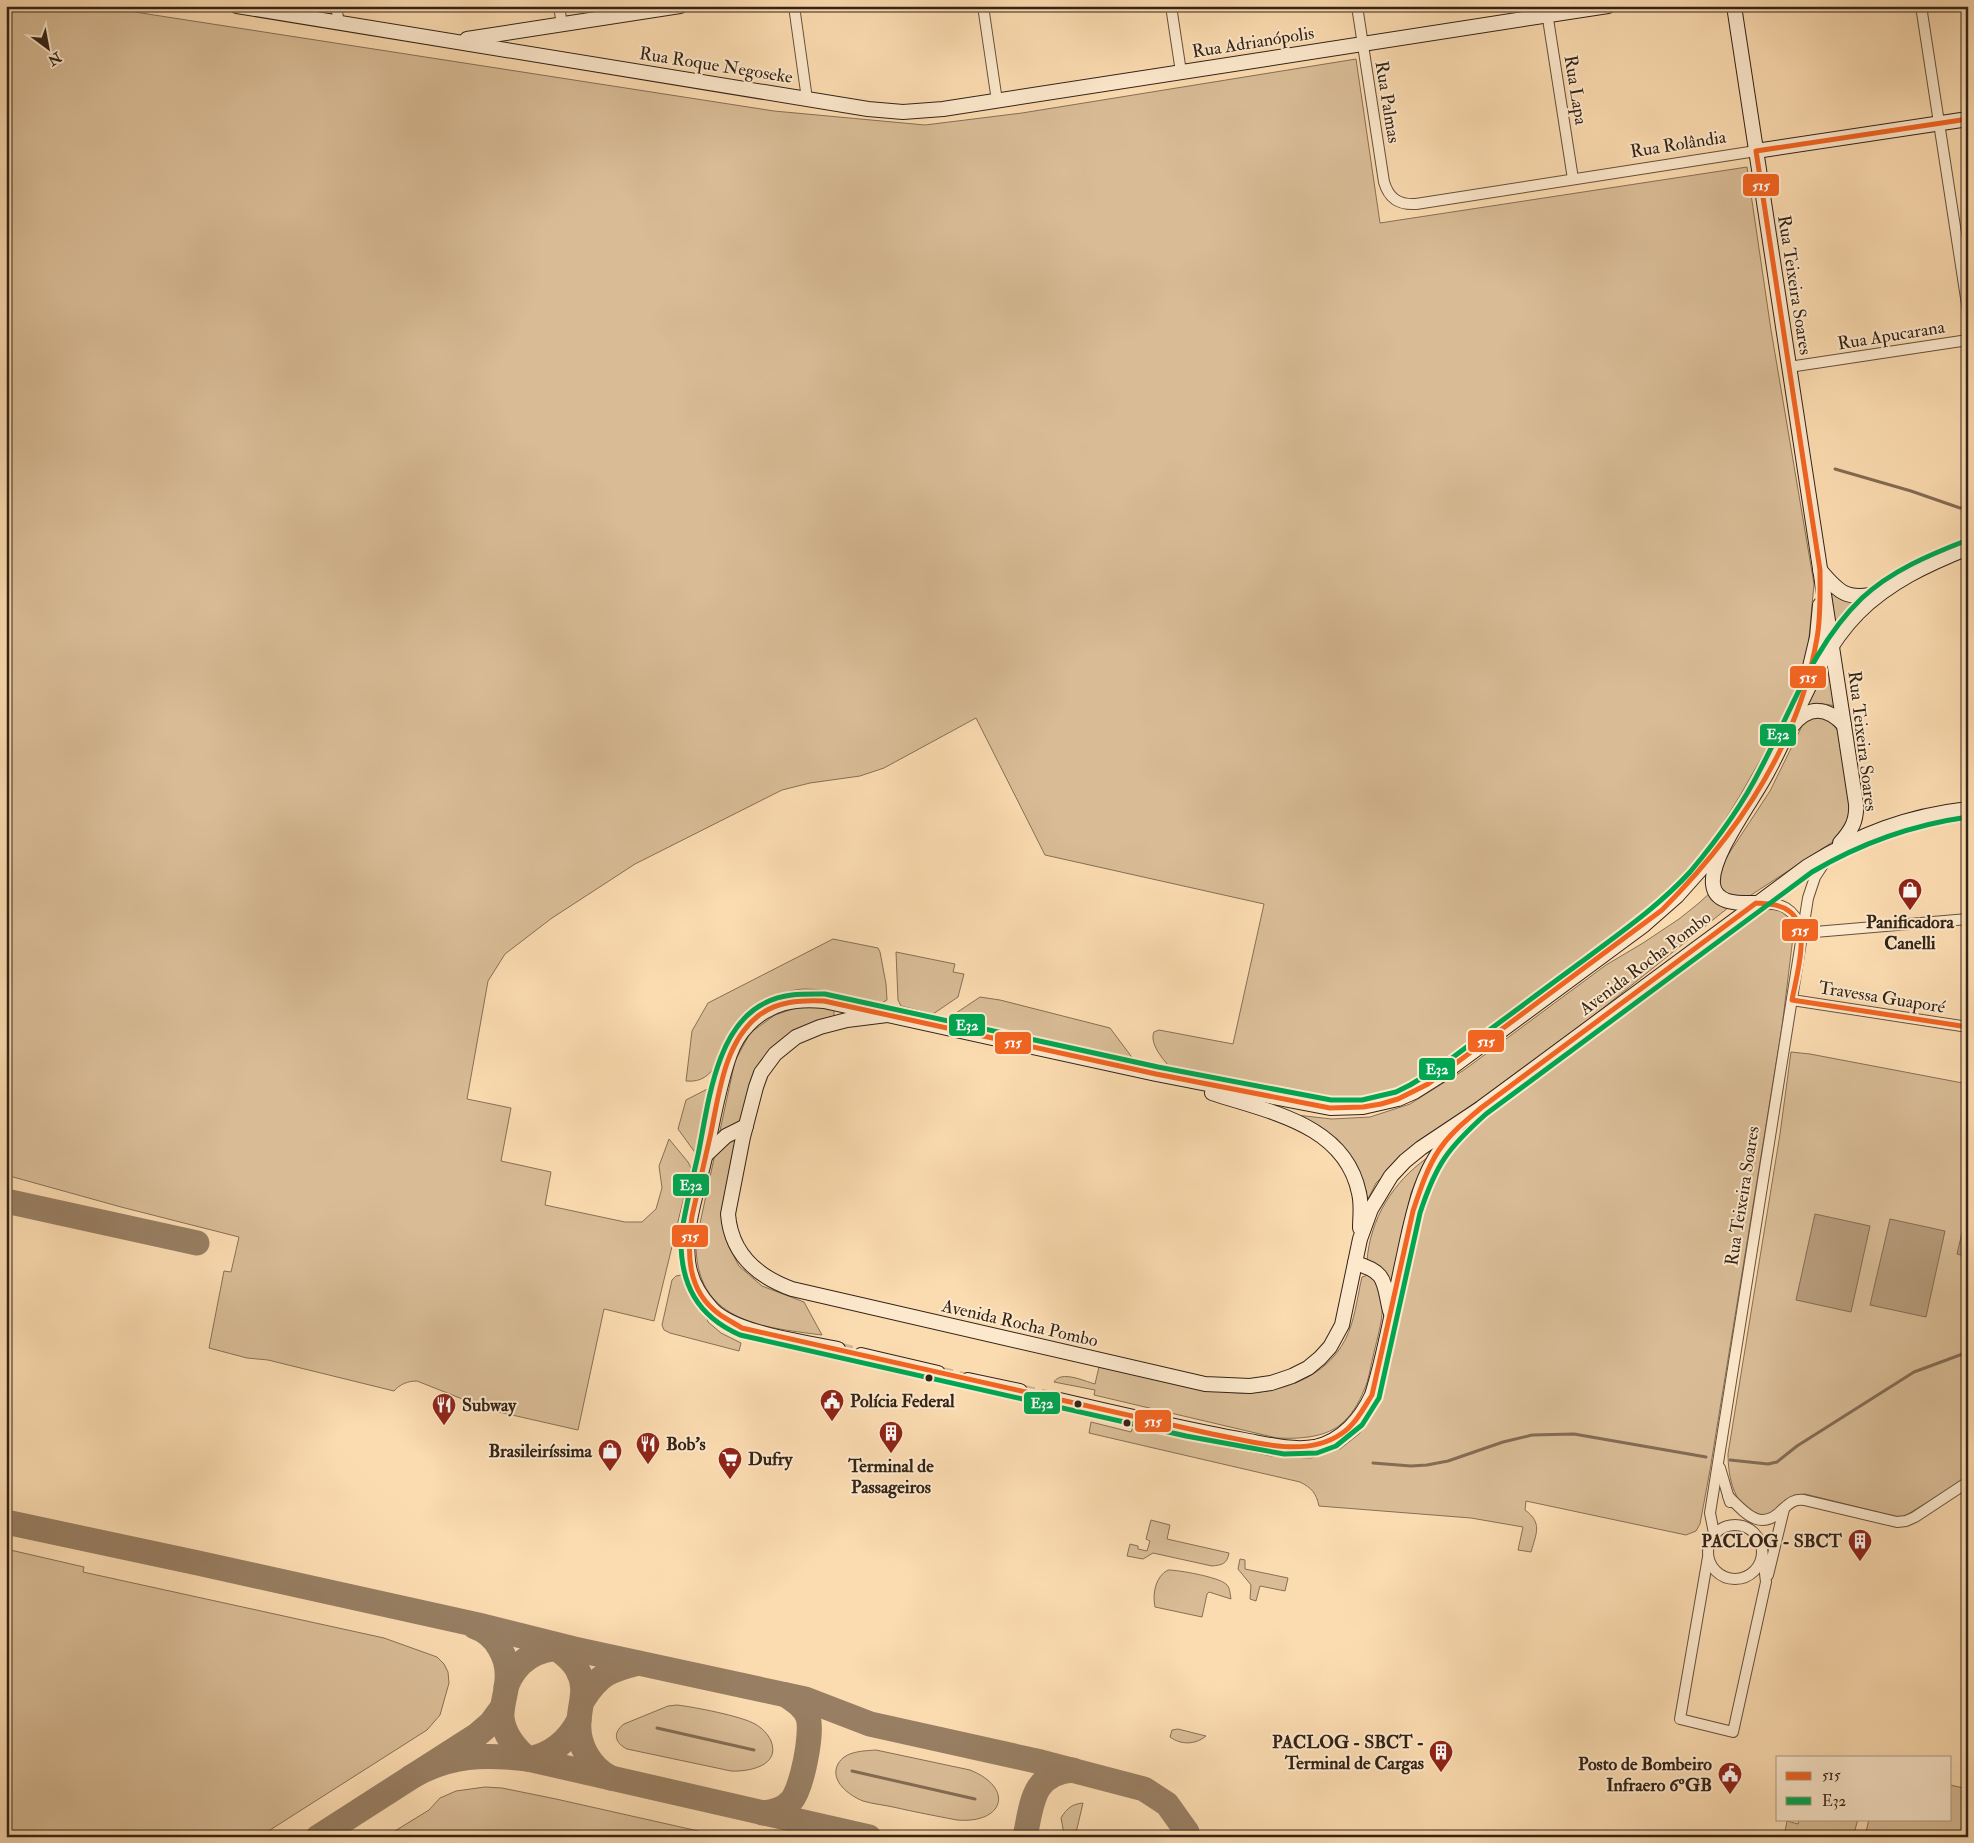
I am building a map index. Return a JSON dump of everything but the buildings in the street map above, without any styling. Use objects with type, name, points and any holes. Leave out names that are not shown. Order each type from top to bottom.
[{"type":"main road","name":"Rua Roque Negoseke","points":[[237,6],[876,110],[903,112]]},
{"type":"main road","points":[[454,42],[680,6]]},
{"type":"main road","name":"Rua Adrianópolis","points":[[903,112],[943,109],[1363,44],[1547,11],[1608,6]]},
{"type":"main road","name":"Rua Teixeira Soares","points":[[1734,6],[1856,804],[1856,818],[1849,833],[1834,850]]},
{"type":"main road","points":[[517,32],[518,40],[524,53]]},
{"type":"main road","name":"Rua Rolândia","points":[[1756,151],[1968,118]]},
{"type":"main road","points":[[1756,903],[1731,903],[1716,892],[1713,885],[1713,874],[1716,861],[1725,842],[1764,779],[1790,728],[1803,695],[1832,645],[1858,614],[1881,593],[1921,569],[1968,548]]},
{"type":"main road","points":[[1820,570],[1832,584],[1849,596],[1861,597],[1881,593]]},
{"type":"main road","name":"Rua Teixeira Soares","points":[[1803,695],[1817,637],[1820,570]]},
{"type":"main road","points":[[1790,728],[1803,716],[1819,711],[1832,714],[1844,725]]},
{"type":"main road","points":[[1834,850],[1891,824],[1924,815],[1968,809]]},
{"type":"main road","name":"Avenida Rocha Pombo","points":[[838,1349],[742,1328],[725,1320],[711,1309],[701,1295],[690,1270],[688,1250],[690,1223],[724,1071],[730,1052],[737,1039],[760,1014],[774,1006],[806,999],[824,1001],[1156,1074],[1330,1108],[1363,1108],[1398,1099],[1421,1088],[1444,1073],[1644,925],[1677,896],[1725,842]]},
{"type":"main road","name":"Avenida Rocha Pombo","points":[[888,1015],[847,1020],[820,1026],[796,1037],[784,1045],[771,1058],[762,1073],[746,1126],[730,1200],[729,1226],[743,1258],[764,1277],[776,1284],[810,1294],[1205,1384],[1240,1386],[1271,1383],[1308,1368],[1330,1347],[1342,1324],[1360,1239],[1371,1209],[1391,1176],[1421,1148],[1481,1108],[1800,871],[1834,850]]},
{"type":"main road","points":[[1156,1074],[1290,1119],[1317,1132],[1339,1152],[1355,1179],[1360,1204],[1360,1239]]},
{"type":"main road","name":"Avenida Rocha Pombo","points":[[1050,1398],[1212,1434],[1285,1447],[1316,1446],[1344,1433],[1366,1408],[1377,1380],[1413,1211],[1422,1183],[1439,1150],[1454,1132],[1481,1108]]},
{"type":"main road","points":[[706,1155],[726,1136],[746,1126]]},
{"type":"main road","points":[[1355,1263],[1372,1268],[1382,1278],[1391,1316]]},
{"type":"main road","points":[[861,1355],[938,1373]]},
{"type":"main road","points":[[968,1380],[1020,1391]]},
{"type":"street","points":[[336,6],[339,23]]},
{"type":"street","points":[[559,6],[562,25]]},
{"type":"street","points":[[794,6],[807,99]]},
{"type":"street","points":[[983,6],[997,100]]},
{"type":"street","points":[[1171,6],[1181,72]]},
{"type":"street","name":"Rua Palmas","points":[[1357,6],[1384,182],[1386,189],[1394,200]]},
{"type":"street","points":[[1921,6],[1968,311]]},
{"type":"street","name":"Rua Lapa","points":[[1547,11],[1573,180]]},
{"type":"street","name":"Rua Rolândia","points":[[1394,200],[1401,203],[1416,204],[1756,151]]},
{"type":"street","name":"Rua Apucarana","points":[[1789,367],[1968,340]]},
{"type":"street","name":"Rua Teixeira Soares","points":[[1714,1533],[1710,1513],[1811,886],[1821,866],[1834,850]]},
{"type":"street","points":[[1756,903],[1772,902],[1793,913],[1803,933],[1968,919]]},
{"type":"street","name":"Travessa Guaporé","points":[[1792,1000],[1968,1027]]},
{"type":"street","name":"Rua Teixeira Soares","points":[[1719,1464],[1732,1506],[1748,1528]]},
{"type":"street","points":[[1728,1496],[1755,1520],[1766,1521],[1773,1518],[1788,1504],[1796,1500],[1804,1500],[1897,1522],[1906,1521],[1968,1482]]},
{"type":"street","points":[[1766,1582],[1762,1548],[1755,1534],[1748,1528],[1740,1525],[1731,1525],[1714,1533],[1708,1548],[1680,1719],[1733,1732],[1766,1582],[1785,1508]]},
{"type":"street","points":[[1708,1557],[1718,1573],[1735,1579],[1752,1573],[1758,1566],[1762,1548]]},
{"type":"shaded area","points":[[6,6],[96,6],[774,111],[925,125],[1022,113],[1356,59],[1380,223],[1747,167],[1771,330],[1814,584],[1808,649],[1797,686],[1770,743],[1712,841],[1650,907],[1594,951],[1430,1072],[1396,1089],[1359,1099],[1320,1100],[1307,1098],[1171,1068],[1155,1046],[1153,1041],[1154,1032],[1159,1030],[1233,1044],[1264,904],[1045,855],[976,718],[884,768],[860,776],[810,783],[782,790],[635,864],[552,918],[505,954],[488,981],[467,1099],[511,1108],[501,1161],[551,1172],[545,1205],[625,1222],[642,1222],[656,1209],[662,1188],[659,1166],[669,1139],[691,1168],[654,1321],[604,1309],[578,1430],[490,1410],[417,1381],[404,1383],[394,1391],[268,1360],[247,1358],[209,1348],[224,1271],[231,1272],[239,1237],[6,1175]]},
{"type":"shaded area","points":[[1831,591],[1844,600],[1860,603],[1836,629]]},
{"type":"shaded area","points":[[1831,663],[1837,707],[1822,704],[1806,707],[1828,665]]},
{"type":"shaded area","points":[[1819,716],[1832,723],[1840,736],[1854,813],[1834,841],[1748,897],[1729,897],[1719,888],[1718,873],[1722,864],[1770,791],[1803,724],[1809,719]]},
{"type":"shaded area","points":[[1712,891],[1729,907],[1592,1017],[1409,1151],[1376,1183],[1367,1201],[1357,1175],[1296,1115],[1332,1119],[1370,1117],[1410,1104],[1464,1070],[1606,965],[1679,919]]},
{"type":"shaded area","points":[[1776,909],[1787,914],[1794,929],[1782,1027],[1710,1470],[1700,1524],[1696,1531],[1686,1535],[1526,1501],[1525,1510],[1531,1515],[1537,1529],[1531,1552],[1518,1550],[1523,1527],[1471,1518],[1319,1506],[1313,1491],[1300,1482],[1089,1433],[1091,1422],[1131,1432],[1133,1427],[1271,1456],[1311,1458],[1340,1449],[1359,1434],[1373,1412],[1382,1392],[1428,1181],[1452,1144],[1475,1121],[1765,910]]},
{"type":"shaded area","points":[[833,939],[878,948],[886,984],[887,1000],[880,1004],[843,994],[814,989],[794,990],[774,997],[746,1016],[732,1032],[711,1072],[696,1081],[686,1081],[692,1031],[708,1003]]},
{"type":"shaded area","points":[[896,952],[955,964],[953,972],[964,974],[958,997],[933,1014],[901,1006],[898,1000]]},
{"type":"shaded area","points":[[980,997],[1000,1000],[1110,1028],[1134,1060],[947,1019]]},
{"type":"shaded area","points":[[801,1006],[834,1008],[834,1018],[763,1061],[724,1228],[729,1247],[739,1266],[762,1286],[804,1302],[822,1335],[754,1323],[735,1315],[719,1304],[706,1289],[699,1268],[696,1242],[735,1061],[750,1033],[775,1015]]},
{"type":"shaded area","points":[[1791,1052],[1968,1084],[1968,1477],[1905,1516],[1898,1517],[1805,1494],[1797,1495],[1790,1499],[1772,1515],[1761,1515],[1744,1507],[1731,1482],[1728,1454],[1780,1134]]},
{"type":"shaded area","points":[[717,1084],[699,1158],[678,1129],[686,1100]]},
{"type":"shaded area","points":[[1427,1158],[1411,1193],[1391,1288],[1382,1268],[1367,1261],[1369,1245],[1378,1216],[1385,1203],[1404,1178]]},
{"type":"shaded area","points":[[1968,1207],[1968,1257],[1957,1254]]},
{"type":"shaded area","points":[[1815,1214],[1870,1226],[1851,1312],[1796,1300]]},
{"type":"shaded area","points":[[1890,1219],[1945,1231],[1926,1317],[1870,1305]]},
{"type":"shaded area","points":[[681,1275],[692,1294],[705,1310],[708,1322],[721,1333],[741,1343],[739,1351],[664,1330],[662,1325],[672,1280],[676,1276]]},
{"type":"shaded area","points":[[1368,1275],[1376,1282],[1380,1291],[1382,1313],[1366,1386],[1360,1400],[1351,1413],[1340,1425],[1326,1433],[1302,1438],[1277,1438],[1094,1395],[1095,1390],[1054,1382],[1062,1377],[1067,1377],[1095,1384],[1099,1367],[1228,1392],[1257,1392],[1287,1386],[1315,1373],[1337,1353],[1351,1325],[1362,1277]]},
{"type":"shaded area","points":[[1151,1520],[1170,1525],[1167,1539],[1229,1553],[1227,1560],[1212,1566],[1153,1553],[1143,1559],[1127,1556],[1130,1544],[1138,1546],[1138,1549],[1147,1551],[1150,1541],[1146,1539]]},
{"type":"shaded area","points":[[6,1549],[84,1567],[83,1572],[384,1638],[437,1657],[444,1664],[448,1672],[449,1683],[440,1715],[427,1730],[259,1837],[6,1837]]},
{"type":"shaded area","points":[[1240,1559],[1245,1560],[1245,1569],[1288,1578],[1285,1591],[1260,1586],[1256,1601],[1250,1599],[1251,1585],[1238,1569]]},
{"type":"shaded area","points":[[1168,1570],[1198,1574],[1222,1581],[1230,1591],[1231,1599],[1209,1592],[1202,1617],[1155,1607],[1154,1596],[1156,1586],[1160,1576]]},
{"type":"shaded area","points":[[677,1705],[729,1715],[755,1724],[770,1738],[773,1750],[771,1756],[767,1762],[754,1769],[731,1771],[627,1749],[616,1738],[620,1727],[624,1724],[668,1706]]},
{"type":"shaded area","points":[[1178,1729],[1206,1736],[1197,1741],[1183,1743],[1170,1737],[1172,1730]]},
{"type":"shaded area","points":[[876,1750],[970,1770],[984,1777],[994,1786],[998,1795],[998,1803],[994,1811],[985,1816],[973,1820],[957,1820],[863,1801],[842,1787],[836,1776],[836,1770],[838,1764],[845,1756],[860,1751]]},
{"type":"shaded area","points":[[1952,1785],[1968,1789],[1968,1837],[1865,1837],[1869,1820],[1952,1820]]},
{"type":"shaded area","points":[[485,1787],[502,1788],[556,1799],[725,1837],[385,1837],[429,1810],[440,1798],[456,1791]]},
{"type":"shaded area","points":[[1083,1803],[1075,1837],[1067,1837],[1061,1818],[1070,1807]]},
{"type":"shaded area","points":[[1799,1820],[1858,1820],[1853,1837],[1784,1837],[1787,1821],[1798,1824]]},
{"type":"waterway","points":[[1835,469],[1911,491],[1960,508],[1968,507]]},
{"type":"waterway","points":[[1730,1460],[1768,1464],[1777,1462],[1797,1446],[1914,1372],[1968,1352]]},
{"type":"waterway","points":[[1373,1463],[1411,1466],[1427,1465],[1448,1461],[1503,1442],[1532,1435],[1574,1434],[1706,1457]]},
{"type":"waterway","points":[[657,1728],[754,1750]]},
{"type":"waterway","points":[[852,1771],[975,1799]]},
{"type":"taxiway","points":[[6,1201],[197,1243]]},
{"type":"taxiway","points":[[6,1522],[478,1625],[574,1649],[805,1699],[870,1724],[1041,1762],[1144,1789],[1167,1804],[1187,1832]]},
{"type":"taxiway","points":[[475,1627],[489,1635],[500,1648],[503,1655],[507,1672],[507,1685],[502,1713],[503,1724],[511,1741],[528,1759]]},
{"type":"taxiway","points":[[552,1645],[566,1656],[577,1669],[583,1689],[579,1721],[580,1738],[591,1762],[611,1778]]},
{"type":"taxiway","points":[[506,1687],[515,1670],[528,1658],[545,1650],[564,1648]]},
{"type":"taxiway","points":[[583,1700],[594,1684],[606,1674],[638,1663]]},
{"type":"taxiway","points":[[763,1813],[778,1810],[791,1801],[799,1785],[806,1761],[809,1735],[808,1717],[802,1707],[786,1695]]},
{"type":"taxiway","points":[[318,1837],[477,1735],[491,1723],[502,1708]]},
{"type":"taxiway","points":[[528,1759],[545,1754],[558,1746],[575,1728],[579,1720]]},
{"type":"taxiway","points":[[411,1777],[426,1769],[454,1760],[482,1756],[528,1759],[869,1837]]},
{"type":"taxiway","points":[[1025,1837],[1032,1802],[1036,1792],[1049,1777],[1059,1772],[1073,1770]]},
{"type":"tunnel","points":[[838,1349],[861,1355]]},
{"type":"tunnel","points":[[938,1373],[968,1380]]},
{"type":"tunnel","points":[[1020,1391],[1051,1398]]},
{"type":"transit line","name":"515","points":[[1968,119],[1756,151],[1820,570],[1818,630],[1808,677],[1796,715],[1780,751],[1761,786],[1715,851],[1662,910],[1428,1084],[1398,1099],[1363,1107],[1330,1108],[1156,1074],[824,1001],[798,1001],[781,1004],[765,1011],[746,1028],[737,1041],[724,1072],[692,1216],[689,1243],[691,1270],[700,1294],[708,1304],[719,1314],[742,1328],[1212,1434],[1261,1444],[1294,1447],[1311,1446],[1326,1441],[1346,1430],[1372,1395],[1413,1211],[1427,1172],[1443,1144],[1458,1127],[1481,1108],[1756,903],[1782,907],[1796,918],[1800,928],[1801,953],[1792,1000],[1968,1027]]},
{"type":"transit line","name":"E32","points":[[1965,541],[1924,558],[1885,580],[1873,588],[1845,616],[1817,657],[1746,796],[1710,848],[1678,884],[1626,929],[1440,1067],[1396,1092],[1362,1100],[1331,1100],[1158,1067],[825,994],[787,996],[765,1003],[748,1014],[735,1030],[724,1049],[716,1070],[681,1237],[681,1254],[688,1284],[702,1308],[712,1318],[740,1335],[1186,1436],[1284,1454],[1317,1453],[1336,1446],[1362,1425],[1379,1398],[1420,1213],[1438,1169],[1453,1147],[1473,1126],[1486,1114],[1812,872],[1849,852],[1887,837],[1926,825],[1968,817]]},
{"type":"place","name":"Panificadora Canelli","points":[[1910,911]]},
{"type":"place","name":"Polícia Federal","points":[[832,1422]]},
{"type":"place","name":"Subway","points":[[444,1426]]},
{"type":"place","name":"Terminal de Passageiros","points":[[891,1454]]},
{"type":"place","name":"Bob's","points":[[648,1465]]},
{"type":"place","name":"Brasileiríssima","points":[[610,1472]]},
{"type":"place","name":"Dufry","points":[[730,1480]]},
{"type":"place","name":"PACLOG - SBCT","points":[[1860,1562]]},
{"type":"place","name":"PACLOG - SBCT - Terminal de Cargas","points":[[1441,1773]]},
{"type":"place","name":"Posto de Bombeiro Infraero 6ºGB","points":[[1730,1795]]}]
